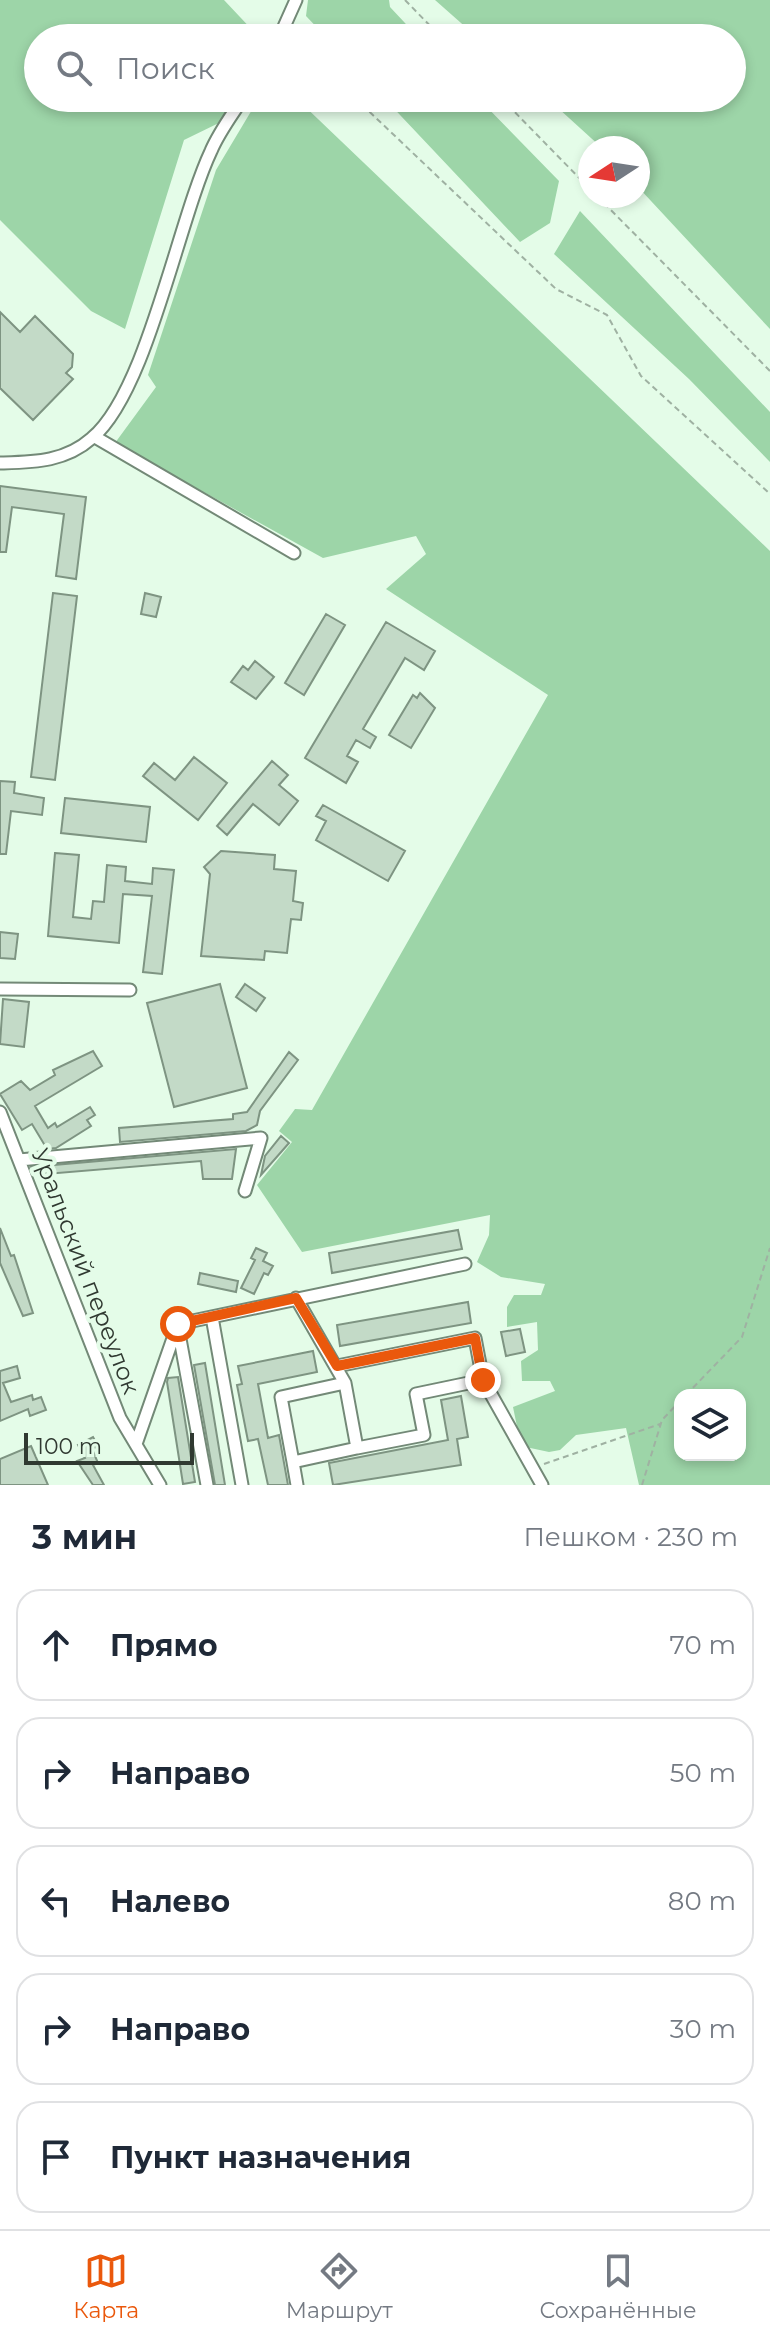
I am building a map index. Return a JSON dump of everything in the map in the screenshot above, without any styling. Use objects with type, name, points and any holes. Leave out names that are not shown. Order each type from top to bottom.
[{"type":"street","points":[[285,24],[296,0]]},
{"type":"street","points":[[0,463],[45,462],[72,453],[95,437],[129,385],[211,150],[234,112]]},
{"type":"street","points":[[95,437],[294,553]]},
{"type":"street","points":[[0,989],[130,990]]},
{"type":"street","name":"Уральский переулок","points":[[0,1112],[120,1418],[160,1485]]},
{"type":"street","points":[[19,1160],[261,1138],[245,1191]]},
{"type":"street","points":[[178,1324],[465,1264]]},
{"type":"street","points":[[296,1298],[345,1383],[357,1448]]},
{"type":"street","points":[[212,1317],[242,1485]]},
{"type":"street","points":[[136,1444],[178,1324]]},
{"type":"street","points":[[178,1324],[207,1485]]},
{"type":"street","points":[[337,1366],[475,1338],[483,1380],[542,1485]]},
{"type":"street","points":[[293,1462],[424,1435],[416,1394],[483,1380]]},
{"type":"street","points":[[297,1485],[281,1397],[345,1383]]},
{"type":"path","points":[[405,0],[428,24]]},
{"type":"path","points":[[370,112],[556,289],[607,315],[641,376],[770,494]]},
{"type":"path","points":[[515,112],[578,177]]},
{"type":"path","points":[[609,208],[770,371]]},
{"type":"path","points":[[692,1389],[742,1337],[770,1248]]},
{"type":"path","points":[[642,1485],[660,1424],[674,1408]]},
{"type":"path","points":[[533,1471],[578,1450],[603,1445],[660,1424]]},
{"type":"green space","points":[[0,0],[224,0],[247,24],[24,24],[24,112],[228,112],[225,120],[184,140],[125,329],[91,311],[0,220]]},
{"type":"green space","points":[[308,0],[389,0],[390,7],[406,24],[314,24],[306,16]]},
{"type":"green space","points":[[435,0],[770,0],[770,329],[650,200],[650,136],[589,136],[562,112],[746,112],[746,24],[462,24]]},
{"type":"green space","points":[[251,112],[311,112],[770,551],[770,1485],[639,1485],[626,1428],[576,1435],[560,1450],[549,1452],[521,1446],[513,1407],[555,1391],[550,1381],[522,1381],[521,1361],[538,1350],[537,1322],[507,1327],[507,1307],[514,1295],[541,1295],[545,1284],[501,1277],[477,1262],[489,1235],[490,1215],[302,1252],[257,1185],[292,1142],[279,1131],[295,1109],[312,1110],[548,695],[386,589],[426,554],[416,536],[323,558],[115,443],[156,387],[148,375],[216,170]]},
{"type":"green space","points":[[397,112],[492,112],[559,181],[550,223],[520,242]]},
{"type":"green space","points":[[580,211],[770,412],[770,462],[689,379],[554,254]]},
{"type":"building","points":[[0,312],[20,332],[35,316],[73,354],[72,367],[66,373],[73,379],[33,420],[0,388]]},
{"type":"building","points":[[0,486],[86,497],[76,579],[56,576],[64,514],[12,507],[6,552],[0,552]]},
{"type":"building","points":[[53,593],[77,596],[55,780],[31,777]]},
{"type":"building","points":[[145,593],[161,597],[156,617],[141,614]]},
{"type":"building","points":[[326,614],[345,625],[304,695],[285,683]]},
{"type":"building","points":[[386,622],[435,651],[424,670],[405,658],[363,729],[376,737],[370,748],[356,740],[347,756],[358,762],[346,783],[305,758]]},
{"type":"building","points":[[255,661],[274,677],[256,699],[231,682],[243,666],[248,670]]},
{"type":"building","points":[[420,693],[435,708],[411,748],[389,735],[413,695],[417,698]]},
{"type":"building","points":[[194,757],[227,783],[198,820],[143,776],[154,763],[175,780]]},
{"type":"building","points":[[272,761],[288,775],[279,785],[298,801],[279,825],[253,804],[227,835],[217,826]]},
{"type":"building","points":[[0,781],[15,782],[14,793],[44,798],[42,815],[11,811],[6,854],[0,854]]},
{"type":"building","points":[[65,798],[150,807],[146,842],[61,833]]},
{"type":"building","points":[[323,805],[405,851],[388,881],[316,840],[326,821],[316,816]]},
{"type":"building","points":[[221,851],[275,855],[274,869],[296,871],[293,901],[303,903],[301,920],[291,919],[287,953],[265,951],[264,960],[201,956],[210,874],[204,867]]},
{"type":"building","points":[[55,853],[79,855],[73,917],[91,919],[93,901],[104,902],[107,865],[126,867],[125,881],[152,884],[153,868],[174,870],[162,974],[143,972],[152,896],[123,894],[119,943],[48,936]]},
{"type":"building","points":[[0,932],[18,934],[15,959],[0,958]]},
{"type":"building","points":[[220,984],[247,1088],[174,1107],[147,1003]]},
{"type":"building","points":[[245,984],[265,998],[256,1011],[236,997]]},
{"type":"building","points":[[3,999],[29,1002],[24,1047],[0,1044]]},
{"type":"building","points":[[93,1051],[102,1066],[35,1106],[48,1128],[55,1123],[57,1127],[90,1107],[95,1115],[87,1120],[91,1126],[56,1148],[47,1149],[32,1124],[22,1130],[0,1094],[21,1081],[30,1090],[55,1075],[53,1070]]},
{"type":"building","points":[[289,1052],[298,1060],[260,1111],[257,1125],[246,1131],[120,1142],[119,1128],[233,1119],[233,1114],[247,1112]]},
{"type":"building","points":[[281,1136],[289,1143],[261,1175],[265,1156]]},
{"type":"building","points":[[236,1149],[232,1179],[203,1179],[201,1161],[34,1175],[31,1167]]},
{"type":"building","points":[[0,1228],[11,1256],[14,1255],[33,1313],[23,1316],[0,1263]]},
{"type":"building","points":[[458,1230],[462,1249],[332,1273],[329,1253]]},
{"type":"building","points":[[256,1248],[267,1253],[263,1261],[273,1266],[268,1275],[264,1273],[254,1294],[241,1288],[255,1260],[251,1258]]},
{"type":"building","points":[[200,1273],[238,1281],[236,1292],[198,1284]]},
{"type":"building","points":[[468,1302],[471,1323],[340,1346],[337,1325]]},
{"type":"building","points":[[520,1329],[525,1352],[506,1356],[501,1332]]},
{"type":"building","points":[[313,1351],[317,1372],[258,1384],[268,1438],[279,1435],[288,1485],[268,1485],[258,1439],[248,1441],[237,1385],[242,1384],[238,1366]]},
{"type":"building","points":[[205,1363],[225,1485],[215,1485],[194,1365]]},
{"type":"building","points":[[17,1366],[20,1378],[3,1383],[11,1402],[32,1395],[33,1400],[41,1397],[46,1410],[30,1416],[28,1409],[0,1421],[0,1371]]},
{"type":"building","points":[[178,1377],[195,1482],[183,1484],[167,1382],[168,1378]]},
{"type":"building","points":[[461,1396],[468,1437],[457,1439],[461,1465],[333,1485],[329,1463],[448,1440],[441,1400]]},
{"type":"building","points":[[93,1437],[98,1446],[92,1449],[98,1463],[93,1465],[104,1485],[93,1485],[77,1461],[85,1458],[78,1445]]},
{"type":"building","points":[[31,1446],[48,1485],[0,1485],[0,1459]]},
{"type":"route","points":[[178,1324],[296,1298],[337,1366],[475,1338],[483,1380]]}]
